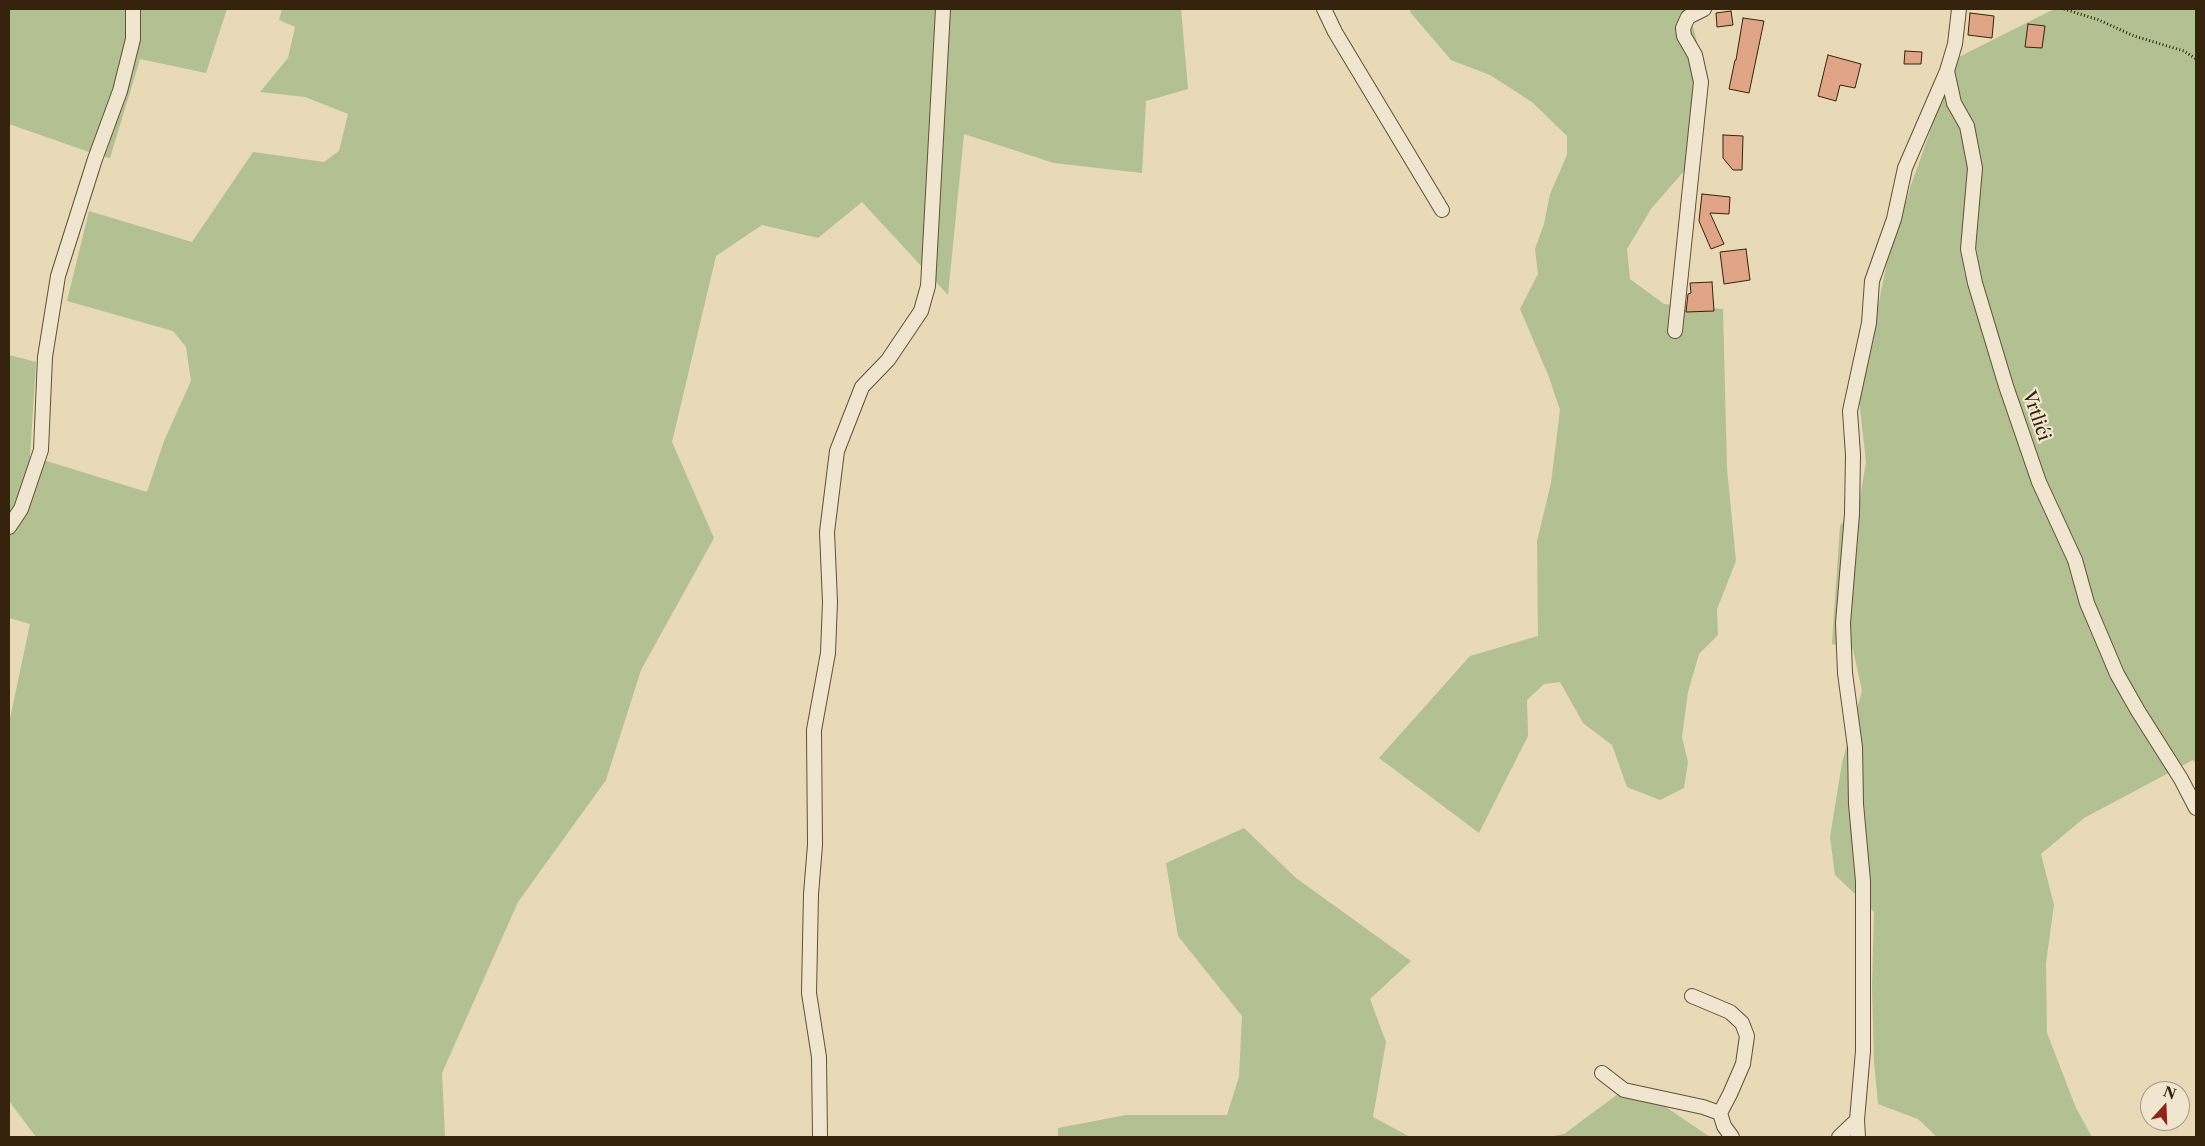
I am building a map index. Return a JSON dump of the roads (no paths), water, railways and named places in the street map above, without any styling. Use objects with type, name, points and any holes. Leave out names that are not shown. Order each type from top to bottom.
[{"type":"street","points":[[9,527],[21,509],[41,450],[45,357],[58,276],[95,159],[120,91],[133,39],[133,9]]},
{"type":"street","points":[[820,1137],[819,1057],[809,993],[811,894],[815,845],[814,730],[828,644],[830,602],[827,532],[837,451],[862,388],[888,360],[921,311],[928,286],[942,9]]},
{"type":"street","points":[[1324,9],[1335,32],[1442,210]]},
{"type":"street","points":[[1675,331],[1701,82],[1696,55],[1684,36],[1683,28],[1688,17],[1704,9]]},
{"type":"street","name":"Vrtlići","points":[[1959,9],[1955,44],[1947,71],[1954,103],[1967,126],[1975,168],[1968,249],[1975,283],[2006,386],[2039,482],[2071,551],[2087,602],[2117,674],[2181,779],[2196,808]]},
{"type":"street","points":[[1858,1137],[1857,1120],[1863,1051],[1863,881],[1856,804],[1855,746],[1845,673],[1843,623],[1852,514],[1853,455],[1850,411],[1869,323],[1872,281],[1894,219],[1905,168],[1947,71]]},
{"type":"street","points":[[1692,996],[1730,1012],[1742,1023],[1747,1036],[1742,1064],[1720,1113],[1724,1126],[1732,1137]]},
{"type":"street","points":[[1602,1072],[1624,1090],[1703,1107],[1720,1113]]},
{"type":"street","points":[[1840,1137],[1857,1120]]}]
